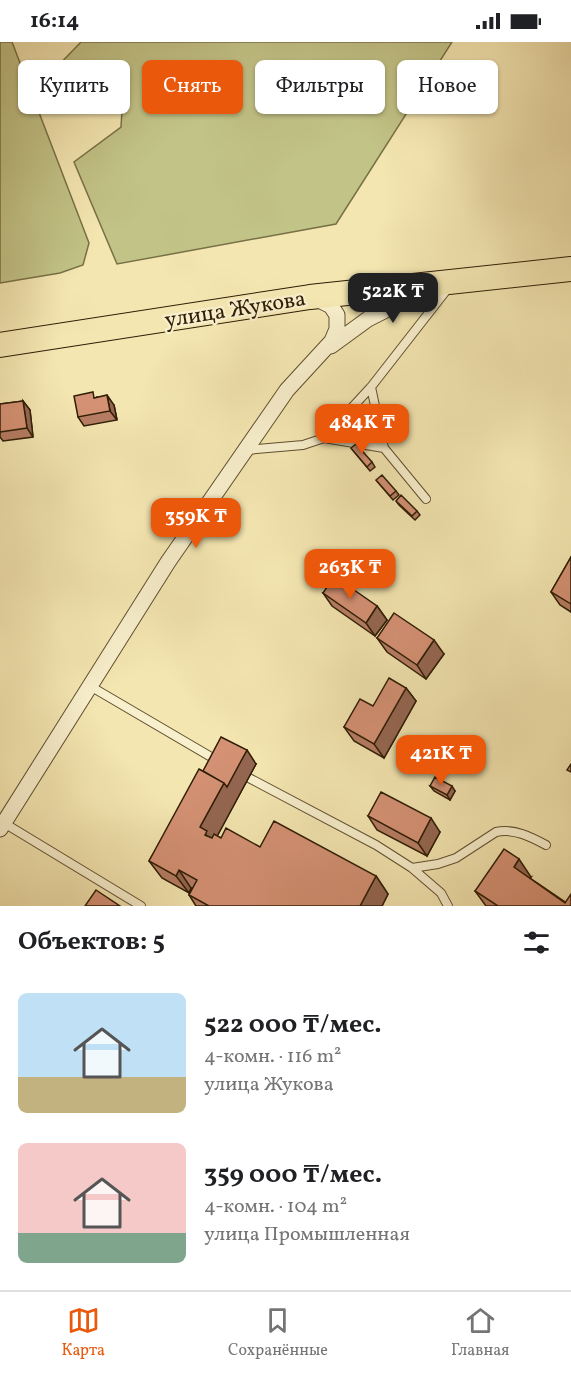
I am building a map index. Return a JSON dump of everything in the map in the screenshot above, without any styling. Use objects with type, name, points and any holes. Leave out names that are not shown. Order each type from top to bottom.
[{"type":"main road","name":"улица Жукова","points":[[0,345],[310,297],[571,269]]},
{"type":"main road","name":"улица Жукова","points":[[507,277],[571,284]]},
{"type":"street","points":[[324,351],[355,328],[389,308],[420,292],[454,280]]},
{"type":"street","points":[[2,826],[168,562],[287,390],[324,351],[335,335],[337,315],[326,302],[310,297]]},
{"type":"lane","points":[[324,438],[371,387],[454,280]]},
{"type":"lane","points":[[371,387],[384,448],[426,499]]},
{"type":"lane","points":[[244,450],[296,446],[324,438],[384,448]]},
{"type":"lane","points":[[90,686],[223,764]]},
{"type":"lane","points":[[249,778],[376,845],[412,868],[441,893],[448,906]]},
{"type":"lane","points":[[2,826],[141,906]]},
{"type":"lane","points":[[412,868],[438,864],[456,858],[502,830],[526,834],[546,845]]},
{"type":"green space","points":[[0,42],[12,42],[19,60],[18,114],[40,114],[89,243],[83,265],[60,273],[0,283]]},
{"type":"green space","points":[[81,42],[452,42],[441,60],[397,60],[397,114],[406,114],[336,224],[117,264],[74,162],[121,127],[122,114],[130,114],[130,60],[64,60]]},
{"type":"building","points":[[93,392],[94,398],[107,395],[110,411],[78,417],[74,396]]},
{"type":"building","points":[[23,401],[27,428],[0,432],[0,404]]},
{"type":"building","points":[[356,444],[372,462],[367,467],[351,448]]},
{"type":"building","points":[[382,475],[396,491],[390,496],[376,480]]},
{"type":"building","points":[[401,495],[417,511],[412,516],[396,501]]},
{"type":"building","points":[[571,557],[571,604],[551,592]]},
{"type":"building","points":[[334,576],[377,606],[366,623],[323,593]]},
{"type":"building","points":[[394,613],[434,640],[417,665],[377,638]]},
{"type":"building","points":[[389,678],[406,688],[374,744],[344,727],[360,699],[373,706]]},
{"type":"building","points":[[221,737],[247,750],[227,787],[203,771]]},
{"type":"building","points":[[199,769],[224,783],[200,827],[207,831],[205,835],[212,838],[214,834],[221,838],[226,828],[260,847],[274,821],[376,876],[360,906],[209,906],[189,895],[197,880],[179,870],[176,876],[149,861]]},
{"type":"building","points":[[435,777],[452,786],[447,795],[430,786]]},
{"type":"building","points":[[381,792],[431,818],[418,843],[368,816]]},
{"type":"building","points":[[504,849],[519,859],[514,867],[565,903],[571,894],[571,906],[498,906],[475,891]]},
{"type":"building","points":[[96,890],[120,906],[85,906]]}]
